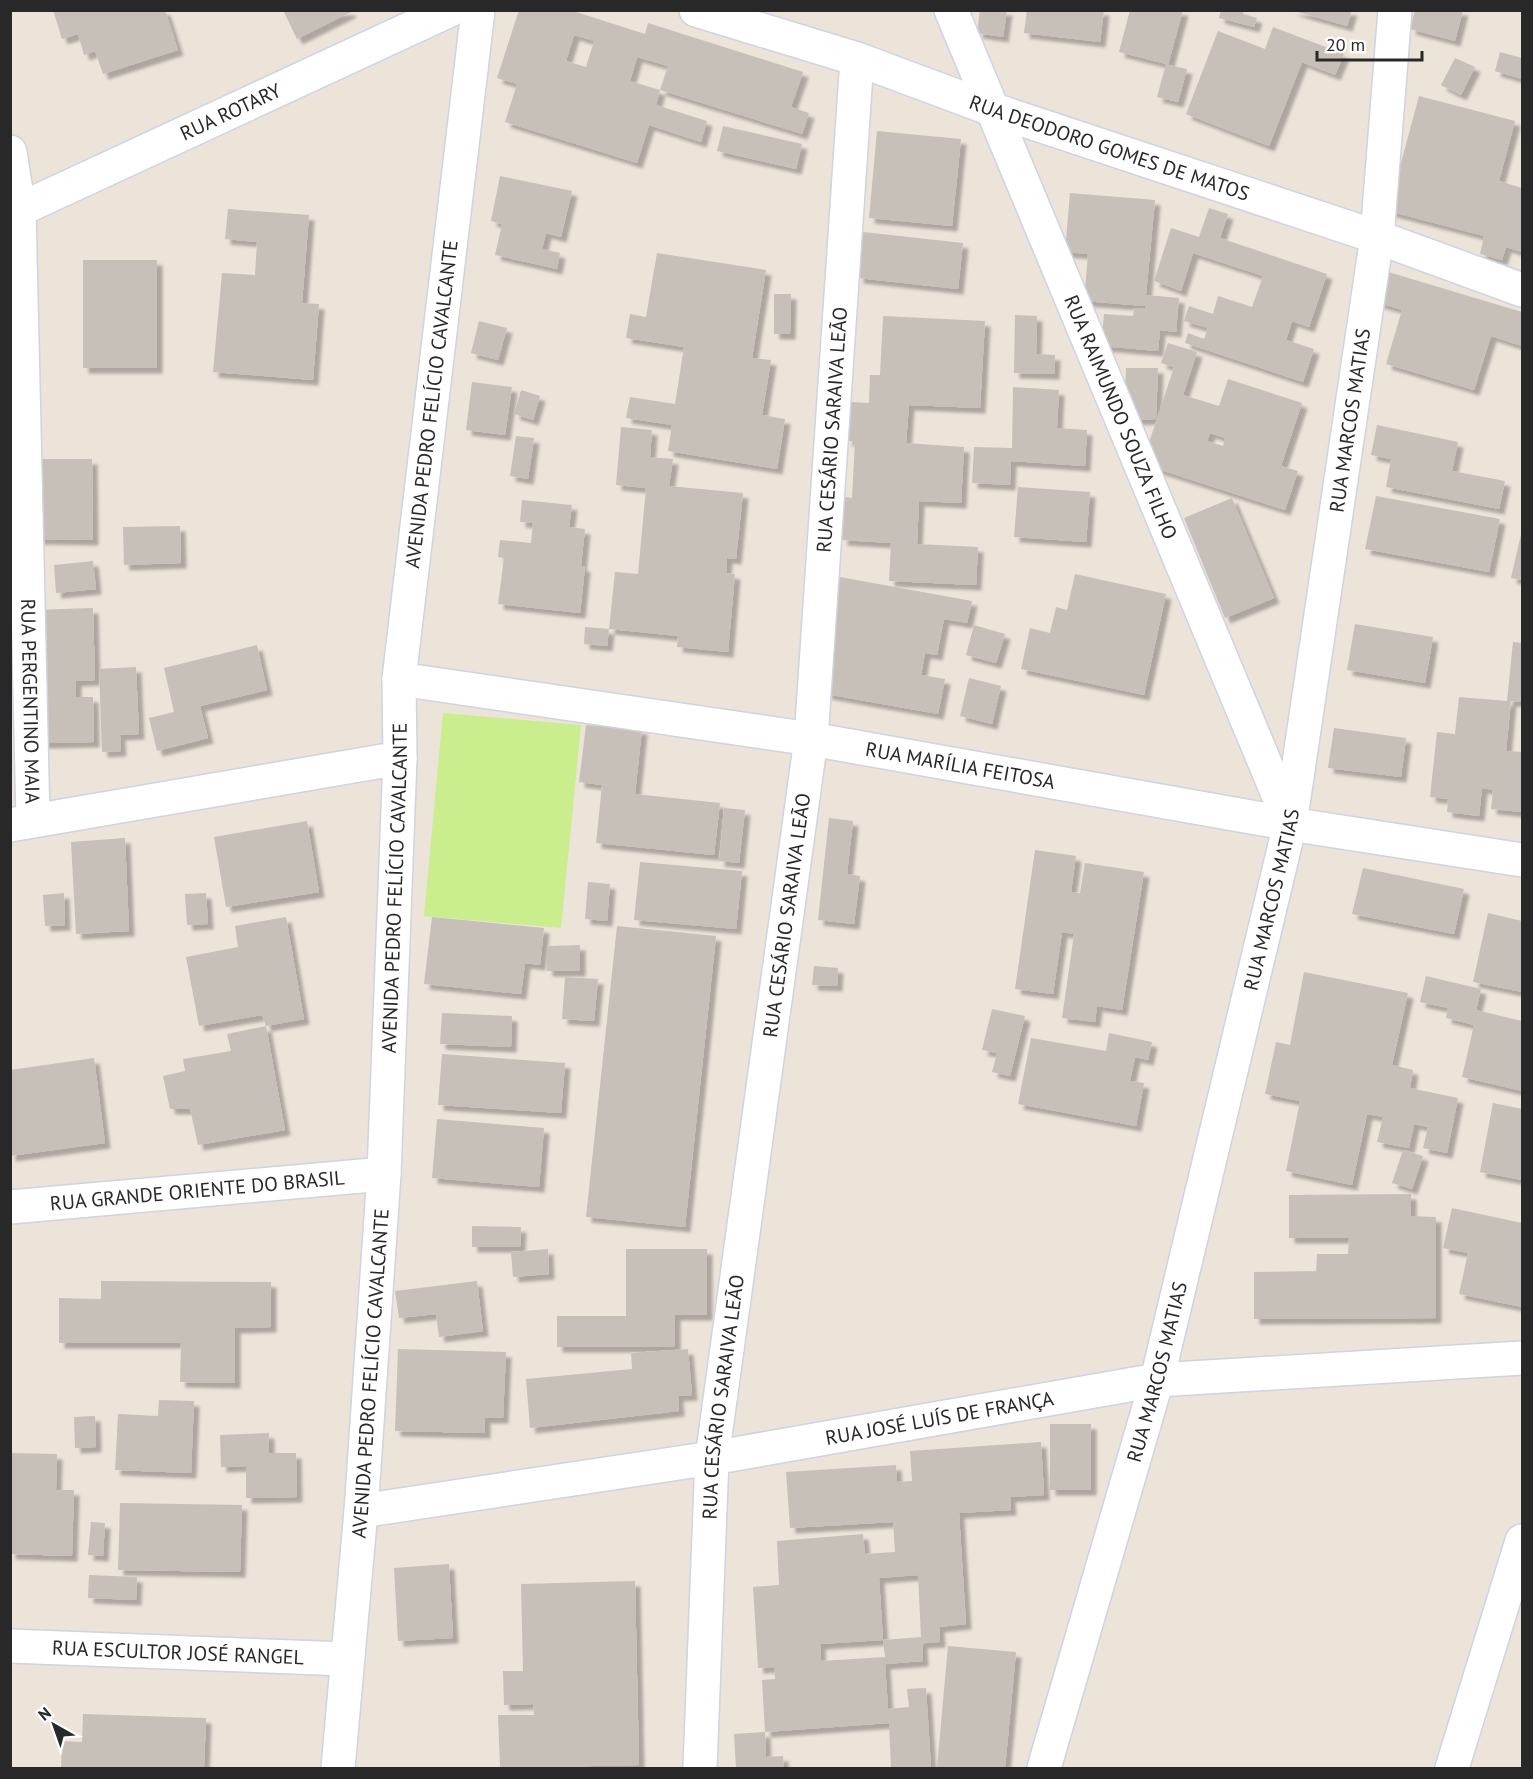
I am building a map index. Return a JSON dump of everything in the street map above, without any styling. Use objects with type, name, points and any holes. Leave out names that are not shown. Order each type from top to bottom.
[{"type":"street","name":"RUA ROTARY","points":[[15,212],[450,10]]},
{"type":"street","name":"AVENIDA PEDRO FELÍCIO CAVALCANTE","points":[[338,1768],[361,1511],[384,1174],[400,758],[399,679],[478,10]]},
{"type":"street","name":"RUA DEODORO GOMES DE MATOS","points":[[696,10],[857,59],[993,110],[1377,237],[1522,290]]},
{"type":"street","name":"RUA RAIMUNDO SOUZA FILHO","points":[[951,10],[1290,824]]},
{"type":"street","name":"RUA MARCOS MATIAS","points":[[1044,1768],[1157,1380],[1290,824],[1377,237],[1395,10]]},
{"type":"street","name":"RUA CESÁRIO SARAIVA LEÃO","points":[[700,1768],[712,1458],[810,740],[857,59]]},
{"type":"street","name":"RUA PERGENTINO MAIA","points":[[10,152],[15,212],[22,822]]},
{"type":"street","name":"RUA MARÍLIA FEITOSA","points":[[399,679],[810,740],[1290,824],[1522,860]]},
{"type":"street","points":[[22,822],[400,758]]},
{"type":"street","name":"RUA GRANDE ORIENTE DO BRASIL","points":[[10,1207],[384,1174]]},
{"type":"street","name":"RUA JOSÉ LUÍS DE FRANÇA","points":[[361,1511],[712,1458],[1157,1380],[1522,1358]]},
{"type":"street","points":[[1452,1768],[1522,1541]]},
{"type":"street","name":"RUA ESCULTOR JOSÉ RANGEL","points":[[10,1646],[346,1659]]},
{"type":"green space","points":[[443,713],[581,725],[561,928],[424,916]]},
{"type":"building","points":[[53,10],[165,10],[178,50],[103,74],[95,51],[84,55],[78,34],[62,39]]},
{"type":"building","points":[[283,10],[350,10],[351,12],[297,39]]},
{"type":"building","points":[[519,10],[570,10],[645,34],[648,23],[803,72],[791,107],[809,113],[802,134],[660,90],[656,105],[707,121],[701,142],[649,125],[637,163],[505,122],[517,84],[497,78]],"holes":[[[574,35],[594,41],[586,67],[566,61]],[[637,57],[668,66],[660,90],[630,81]]]},
{"type":"building","points":[[980,10],[1007,10],[1003,37],[977,33]]},
{"type":"building","points":[[1027,10],[1104,10],[1100,42],[1024,33]]},
{"type":"building","points":[[1130,10],[1183,10],[1168,65],[1187,69],[1178,102],[1157,97],[1166,64],[1119,52]]},
{"type":"building","points":[[1221,10],[1244,10],[1243,14],[1257,18],[1254,27],[1219,18]]},
{"type":"building","points":[[1291,10],[1352,10],[1347,26]]},
{"type":"building","points":[[1415,10],[1463,10],[1455,41],[1410,29]]},
{"type":"building","points":[[1273,27],[1344,54],[1335,75],[1302,62],[1269,146],[1186,114],[1218,31],[1265,49]]},
{"type":"building","points":[[1500,52],[1522,58],[1522,79],[1495,71]]},
{"type":"building","points":[[1455,58],[1475,67],[1461,95],[1441,85]]},
{"type":"building","points":[[1419,96],[1515,121],[1499,181],[1522,188],[1522,252],[1506,247],[1502,260],[1480,254],[1484,236],[1388,211]]},
{"type":"building","points":[[723,126],[802,144],[796,169],[717,151]]},
{"type":"building","points":[[877,131],[961,139],[952,226],[869,218]]},
{"type":"building","points":[[500,176],[572,191],[561,237],[546,233],[542,249],[560,253],[557,269],[495,255],[502,224],[491,221]]},
{"type":"building","points":[[1070,193],[1155,200],[1146,295],[1179,298],[1176,332],[1160,330],[1158,351],[1101,346],[1104,314],[1133,316],[1134,308],[1145,309],[1145,306],[1084,301],[1088,254],[1065,252]]},
{"type":"building","points":[[1209,208],[1228,214],[1220,238],[1327,274],[1309,327],[1292,321],[1286,340],[1314,349],[1303,382],[1185,343],[1188,333],[1204,339],[1208,328],[1184,321],[1189,306],[1213,314],[1218,296],[1252,307],[1263,276],[1193,253],[1181,291],[1154,281],[1171,228],[1199,237]]},
{"type":"building","points":[[228,209],[309,215],[302,303],[319,304],[313,380],[213,372],[222,273],[255,275],[257,242],[225,239]]},
{"type":"building","points":[[863,232],[963,243],[958,289],[858,278]]},
{"type":"building","points":[[657,253],[766,270],[752,358],[771,360],[762,415],[785,419],[777,469],[668,451],[672,425],[626,418],[630,397],[675,404],[684,347],[626,338],[630,314],[646,317]]},
{"type":"building","points":[[83,260],[157,260],[157,368],[83,368]]},
{"type":"building","points":[[1385,271],[1522,312],[1522,346],[1491,336],[1474,390],[1386,364],[1402,310],[1376,302]]},
{"type":"building","points":[[774,294],[791,294],[790,334],[774,334]]},
{"type":"building","points":[[1015,315],[1037,316],[1036,354],[1055,355],[1054,374],[1014,373]]},
{"type":"building","points":[[883,316],[985,321],[980,408],[909,405],[906,443],[964,447],[961,503],[919,501],[917,544],[978,547],[976,585],[889,581],[891,543],[842,540],[845,497],[852,498],[855,441],[847,441],[849,402],[869,403],[870,375],[880,375]]},
{"type":"building","points":[[479,321],[507,328],[498,360],[471,353]]},
{"type":"building","points":[[1168,343],[1197,352],[1183,395],[1219,406],[1228,379],[1302,403],[1281,466],[1298,471],[1285,510],[1142,464],[1174,367],[1161,363]],"holes":[[[1210,433],[1225,438],[1223,446],[1207,441]]]},
{"type":"building","points":[[1126,368],[1158,368],[1156,419],[1124,420]]},
{"type":"building","points":[[472,382],[512,387],[505,435],[466,430]]},
{"type":"building","points":[[1013,387],[1059,390],[1057,428],[1087,430],[1085,466],[1011,461],[1010,485],[972,483],[974,447],[1012,448]]},
{"type":"building","points":[[521,390],[540,396],[533,420],[514,414]]},
{"type":"building","points":[[1377,425],[1458,442],[1452,471],[1505,481],[1499,509],[1386,487],[1391,459],[1371,455]]},
{"type":"building","points":[[621,427],[652,430],[650,457],[673,459],[669,486],[743,493],[736,559],[727,558],[726,573],[735,574],[728,652],[677,647],[678,636],[609,629],[615,572],[638,574],[646,488],[616,485]]},
{"type":"building","points":[[516,436],[534,438],[528,479],[510,476]]},
{"type":"building","points":[[39,459],[92,459],[93,540],[38,539]]},
{"type":"building","points":[[1018,487],[1090,492],[1086,542],[1014,537]]},
{"type":"building","points":[[1376,496],[1500,519],[1489,572],[1365,549]]},
{"type":"building","points":[[1232,498],[1274,598],[1225,618],[1184,518]]},
{"type":"building","points":[[522,500],[572,505],[569,527],[585,529],[581,566],[585,567],[580,613],[498,604],[504,558],[498,557],[500,540],[531,543],[533,523],[520,522]]},
{"type":"building","points":[[180,526],[181,563],[124,565],[123,527]]},
{"type":"building","points":[[1522,530],[1522,580],[1511,578]]},
{"type":"building","points":[[93,561],[96,589],[56,593],[54,565]]},
{"type":"building","points":[[1075,574],[1166,594],[1144,695],[1021,669],[1030,628],[1050,633],[1056,607],[1067,610]]},
{"type":"building","points":[[840,577],[972,601],[967,623],[944,619],[937,655],[925,653],[921,675],[945,679],[938,714],[826,694],[836,637],[829,636]]},
{"type":"building","points":[[93,608],[95,680],[76,681],[76,697],[93,697],[94,742],[38,743],[34,610]]},
{"type":"building","points":[[1355,624],[1433,637],[1425,683],[1347,670]]},
{"type":"building","points":[[974,625],[1005,634],[996,663],[966,655]]},
{"type":"building","points":[[585,627],[609,629],[607,646],[584,644]]},
{"type":"building","points":[[1513,642],[1522,643],[1522,702],[1511,701],[1506,751],[1522,752],[1522,812],[1491,809],[1493,790],[1482,788],[1479,816],[1447,812],[1448,799],[1430,797],[1437,732],[1455,734],[1459,697],[1507,701]]},
{"type":"building","points":[[257,645],[267,690],[200,706],[208,738],[157,751],[149,718],[174,712],[164,668]]},
{"type":"building","points":[[136,667],[139,734],[120,735],[121,751],[102,752],[99,669]]},
{"type":"building","points":[[969,678],[1001,686],[992,724],[960,716]]},
{"type":"building","points":[[586,725],[642,729],[635,794],[720,803],[714,855],[596,843],[602,785],[579,782]]},
{"type":"building","points":[[1334,728],[1406,738],[1401,777],[1328,768]]},
{"type":"building","points":[[724,808],[745,810],[739,863],[719,861]]},
{"type":"building","points":[[829,818],[853,821],[847,874],[860,876],[854,924],[818,920]]},
{"type":"building","points":[[307,821],[319,892],[226,907],[214,837]]},
{"type":"building","points":[[125,838],[129,931],[76,934],[71,842]]},
{"type":"building","points":[[1035,850],[1076,856],[1071,892],[1080,893],[1085,863],[1144,872],[1122,1010],[1097,1006],[1095,1022],[1062,1018],[1074,934],[1062,932],[1053,994],[1015,989]]},
{"type":"building","points":[[640,862],[742,871],[736,929],[634,920]]},
{"type":"building","points":[[1363,868],[1464,889],[1454,934],[1352,914]]},
{"type":"building","points":[[588,882],[610,884],[607,921],[585,919]]},
{"type":"building","points":[[64,893],[65,925],[45,926],[43,895]]},
{"type":"building","points":[[206,893],[208,924],[187,925],[185,894]]},
{"type":"building","points":[[1488,913],[1522,921],[1522,992],[1473,982]]},
{"type":"building","points":[[286,917],[304,1019],[266,1026],[262,1015],[199,1026],[186,957],[238,947],[235,926]]},
{"type":"building","points":[[432,917],[544,928],[540,965],[525,963],[521,994],[424,984]]},
{"type":"building","points":[[617,926],[716,936],[685,1227],[586,1217]]},
{"type":"building","points":[[580,945],[580,971],[547,971],[547,946]]},
{"type":"building","points":[[814,966],[838,968],[837,986],[812,985]]},
{"type":"building","points":[[1304,972],[1408,993],[1392,1065],[1413,1070],[1410,1088],[1458,1098],[1447,1153],[1423,1148],[1428,1127],[1414,1124],[1409,1148],[1377,1142],[1383,1117],[1367,1114],[1352,1185],[1286,1171],[1300,1101],[1265,1094],[1276,1042],[1290,1045]]},
{"type":"building","points":[[1426,976],[1481,989],[1476,1010],[1522,1021],[1522,1091],[1462,1077],[1474,1025],[1446,1018],[1448,1008],[1420,1002]]},
{"type":"building","points":[[565,977],[598,979],[594,1021],[562,1019]]},
{"type":"building","points":[[992,1009],[1025,1016],[1010,1076],[992,1072],[997,1053],[982,1050]]},
{"type":"building","points":[[442,1013],[512,1016],[511,1047],[440,1044]]},
{"type":"building","points":[[266,1026],[285,1130],[198,1145],[190,1109],[170,1109],[163,1076],[185,1071],[183,1059],[231,1051],[227,1034]]},
{"type":"building","points":[[1109,1033],[1152,1042],[1148,1060],[1135,1057],[1130,1081],[1144,1083],[1136,1126],[1018,1104],[1031,1038],[1106,1051]]},
{"type":"building","points":[[442,1054],[565,1063],[561,1113],[438,1105]]},
{"type":"building","points":[[94,1058],[105,1143],[10,1156],[10,1070]]},
{"type":"building","points":[[1493,1103],[1522,1109],[1522,1180],[1480,1172]]},
{"type":"building","points":[[437,1119],[544,1128],[539,1187],[432,1178]]},
{"type":"building","points":[[1403,1150],[1423,1156],[1412,1189],[1392,1183]]},
{"type":"building","points":[[1411,1194],[1411,1216],[1436,1217],[1436,1318],[1254,1319],[1254,1272],[1316,1271],[1317,1254],[1348,1254],[1349,1238],[1289,1238],[1289,1195]]},
{"type":"building","points":[[1452,1208],[1522,1223],[1522,1307],[1459,1294],[1468,1253],[1443,1248]]},
{"type":"building","points":[[472,1226],[521,1227],[520,1247],[472,1247]]},
{"type":"building","points":[[548,1249],[549,1274],[513,1277],[511,1252]]},
{"type":"building","points":[[626,1249],[707,1249],[707,1315],[675,1315],[675,1347],[557,1347],[557,1316],[626,1316]]},
{"type":"building","points":[[101,1281],[271,1282],[271,1327],[235,1328],[235,1383],[180,1382],[181,1343],[59,1343],[59,1298],[101,1299]]},
{"type":"building","points":[[477,1281],[483,1331],[439,1337],[436,1314],[399,1318],[395,1291]]},
{"type":"building","points":[[398,1349],[506,1352],[503,1418],[485,1418],[485,1433],[395,1431]]},
{"type":"building","points":[[688,1349],[692,1395],[678,1396],[679,1411],[530,1428],[526,1379],[632,1369],[631,1353]]},
{"type":"building","points":[[159,1400],[194,1401],[191,1473],[115,1470],[118,1414],[158,1416]]},
{"type":"building","points":[[95,1416],[96,1447],[75,1448],[74,1417]]},
{"type":"building","points":[[1050,1424],[1091,1424],[1091,1490],[1050,1490]]},
{"type":"building","points":[[269,1433],[269,1453],[296,1453],[297,1497],[246,1498],[246,1466],[221,1467],[220,1435]]},
{"type":"building","points":[[1041,1442],[1044,1495],[1010,1497],[1011,1510],[959,1513],[966,1624],[939,1627],[940,1642],[922,1643],[923,1661],[885,1664],[888,1709],[909,1707],[907,1689],[926,1688],[931,1768],[891,1768],[889,1723],[765,1732],[762,1680],[775,1679],[774,1667],[758,1668],[753,1587],[779,1585],[777,1541],[863,1534],[865,1554],[895,1552],[893,1522],[790,1528],[786,1472],[896,1465],[897,1482],[912,1481],[910,1451]],"holes":[[[918,1575],[921,1637],[883,1640],[879,1578]],[[883,1640],[885,1657],[821,1661],[820,1644]]]},
{"type":"building","points":[[10,1453],[57,1454],[56,1490],[74,1490],[72,1556],[10,1554]]},
{"type":"building","points":[[120,1503],[242,1505],[240,1572],[118,1570]]},
{"type":"building","points":[[91,1522],[105,1523],[103,1556],[88,1555]]},
{"type":"building","points":[[449,1564],[453,1638],[398,1641],[394,1568]]},
{"type":"building","points":[[89,1575],[137,1577],[136,1600],[88,1598]]},
{"type":"building","points":[[635,1581],[639,1765],[500,1768],[498,1715],[534,1715],[533,1704],[504,1705],[503,1671],[523,1671],[521,1584]]},
{"type":"building","points":[[948,1646],[1016,1652],[1005,1768],[937,1768]]},
{"type":"building","points":[[83,1714],[206,1718],[204,1768],[61,1768],[62,1741],[82,1742]]},
{"type":"building","points":[[765,1732],[766,1757],[783,1756],[784,1768],[736,1768],[734,1734]]}]
